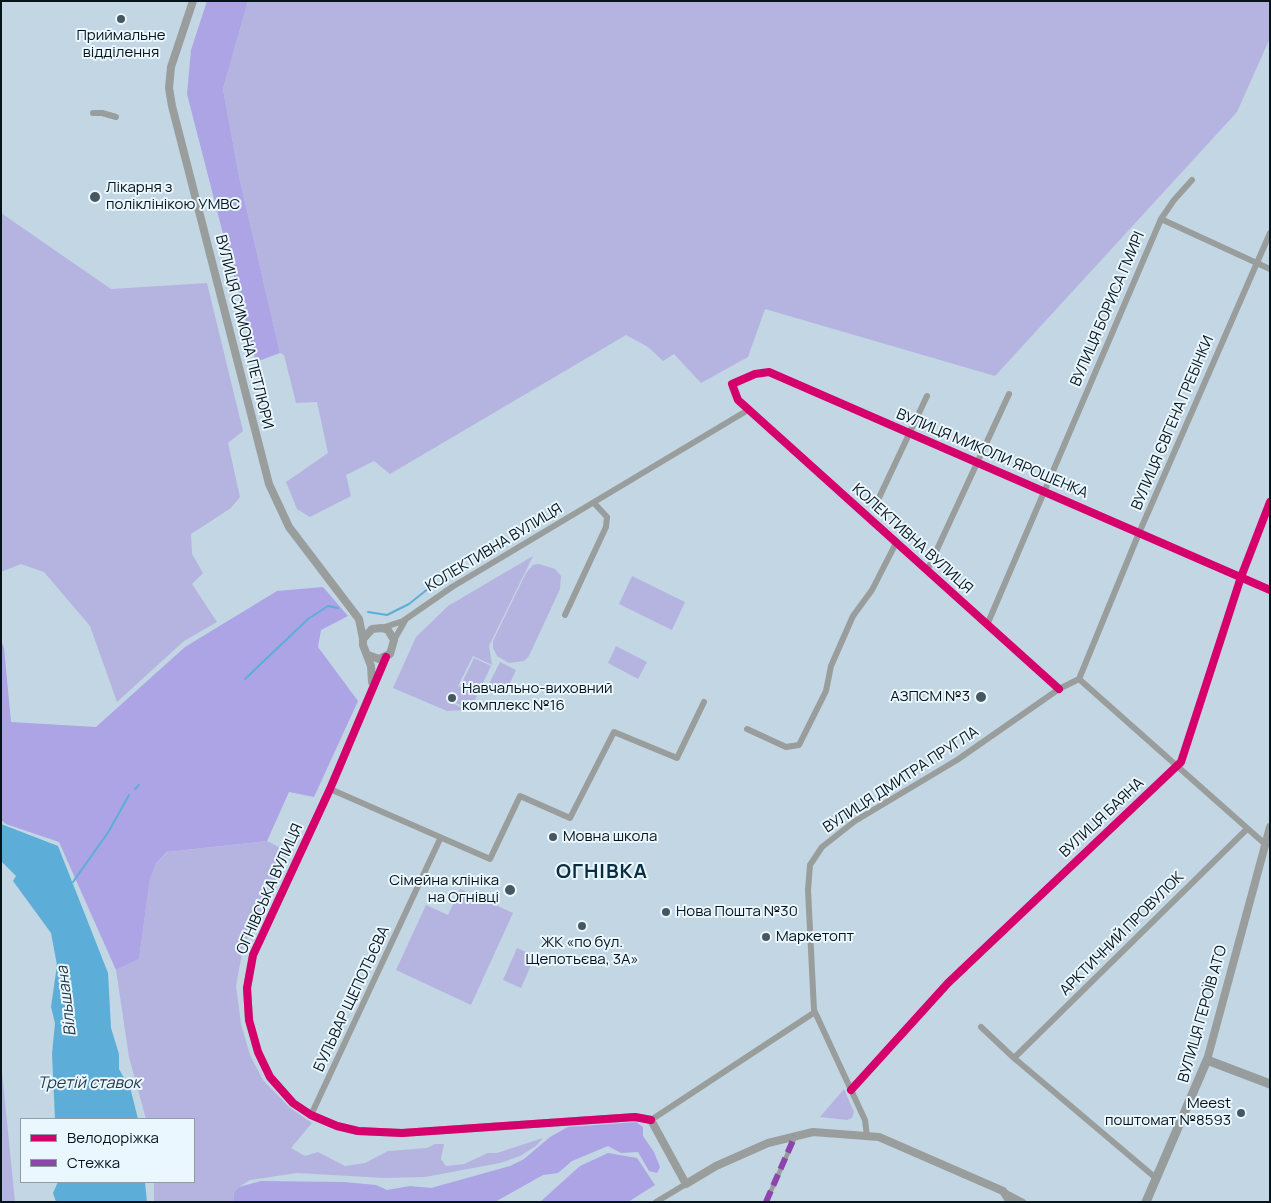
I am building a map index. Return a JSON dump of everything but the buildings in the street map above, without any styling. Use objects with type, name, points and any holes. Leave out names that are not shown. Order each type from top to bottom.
[{"type":"main road","points":[[1207,1060],[1270,1084]]},
{"type":"main road","name":"ВУЛИЦЯ ГЕРОЇВ АТО","points":[[1146,1202],[1207,1060]]},
{"type":"street","name":"ВУЛИЦЯ СИМОНА ПЕТЛЮРИ","points":[[193,1],[171,67],[169,88],[269,484],[289,527],[359,619],[363,639]]},
{"type":"street","points":[[93,113],[102,113],[116,117]]},
{"type":"street","name":"ВУЛИЦЯ БОРИСА ГМИРІ","points":[[987,625],[1160,219],[1192,180]]},
{"type":"street","name":"ВУЛИЦЯ БОРИСА ГМИРІ","points":[[1160,219],[1270,269]]},
{"type":"street","name":"ВУЛИЦЯ ЄВГЕНА ГРЕБІНКИ","points":[[1079,679],[1139,532],[1270,233]]},
{"type":"street","name":"ВУЛИЦЯ МИКОЛИ ЯРОШЕНКА","points":[[748,410],[738,400],[732,384],[755,374],[769,372],[1270,590]]},
{"type":"street","points":[[927,571],[1009,394]]},
{"type":"street","points":[[877,502],[927,396]]},
{"type":"street","name":"КОЛЕКТИВНА ВУЛИЦЯ","points":[[379,628],[396,624],[452,587],[748,410],[1058,688]]},
{"type":"street","name":"ВУЛИЦЯ БАЯНА","points":[[851,1090],[948,983],[1178,767],[1241,578],[1270,502]]},
{"type":"street","points":[[565,615],[606,527],[607,516],[594,503]]},
{"type":"street","points":[[747,729],[786,747],[800,744],[826,691],[831,666],[853,616],[872,590],[896,543]]},
{"type":"street","name":"КОЛЕКТИВНА ВУЛИЦЯ","points":[[394,640],[410,615]]},
{"type":"street","name":"ВУЛИЦЯ СИМОНА ПЕТЛЮРИ","points":[[359,619],[379,628]]},
{"type":"street","points":[[363,639],[368,631],[379,628],[388,630],[394,640]]},
{"type":"street","name":"ОГНІВСЬКА ВУЛИЦЯ","points":[[363,639],[363,645],[368,655],[372,682],[365,708]]},
{"type":"street","name":"ОГНІВСЬКА ВУЛИЦЯ","points":[[394,640],[392,650],[386,657],[330,789],[253,955],[247,988],[249,1020],[258,1052],[270,1077],[292,1103],[311,1115],[337,1126],[358,1131],[402,1133],[635,1117],[651,1120]]},
{"type":"street","points":[[368,655],[379,659],[386,657]]},
{"type":"street","points":[[1079,679],[1265,844]]},
{"type":"street","name":"ВУЛИЦЯ ДМИТРА ПРУГЛА","points":[[867,1136],[865,1120],[815,1012],[808,875],[815,856],[822,847],[856,822],[957,760],[1058,688],[1079,679]]},
{"type":"street","points":[[330,789],[440,839],[490,859],[520,796],[570,818],[614,732],[677,758],[704,702]]},
{"type":"street","name":"ВУЛИЦЯ ГЕРОЇВ АТО","points":[[1207,1060],[1270,828]]},
{"type":"street","name":"АРКТИЧНИЙ ПРОВУЛОК","points":[[1014,1058],[1247,829]]},
{"type":"street","name":"БУЛЬВАР ЩЕПОТЬЄВА","points":[[311,1115],[440,839]]},
{"type":"street","points":[[686,1184],[651,1120],[815,1012]]},
{"type":"street","points":[[981,1027],[1014,1058],[1157,1179]]},
{"type":"street","points":[[656,1202],[716,1166],[768,1143],[812,1132],[879,1137],[1023,1202]]},
{"type":"street","points":[[766,1202],[796,1136]]},
{"type":"street","points":[[1002,1191],[1010,1202]]},
{"type":"shaded area","points":[[207,1],[248,1],[223,89],[239,176],[280,353],[256,362],[187,94],[191,50]]},
{"type":"shaded area","points":[[248,1],[1270,1],[1270,38],[1237,112],[995,376],[765,309],[748,357],[701,383],[674,354],[663,361],[648,347],[626,335],[390,474],[374,461],[346,475],[351,496],[310,517],[297,509],[286,482],[328,453],[317,402],[296,403],[284,355],[280,353],[239,176],[223,89]]},
{"type":"shaded area","points":[[1,213],[111,289],[207,283],[243,431],[228,443],[240,497],[231,508],[191,534],[192,554],[203,573],[192,584],[217,622],[184,641],[117,702],[90,626],[44,572],[21,564],[1,572]]},
{"type":"shaded area","points":[[533,556],[489,646],[492,665],[473,656],[458,686],[456,685],[477,696],[470,710],[448,699],[455,685],[447,700],[466,710],[447,711],[393,688],[416,637],[448,606]]},
{"type":"shaded area","points":[[539,564],[555,569],[561,576],[560,589],[529,656],[524,661],[509,663],[497,656],[493,648],[493,641],[526,573],[533,565]]},
{"type":"shaded area","points":[[632,576],[685,602],[672,630],[619,604]]},
{"type":"shaded area","points":[[323,587],[348,616],[321,630],[318,647],[358,701],[314,797],[289,792],[267,841],[167,852],[156,863],[150,879],[139,959],[116,970],[59,842],[6,824],[1,820],[1,640],[4,648],[11,722],[96,727],[185,647],[277,591]]},
{"type":"shaded area","points":[[616,646],[647,662],[638,679],[608,663]]},
{"type":"shaded area","points":[[474,658],[491,666],[477,695],[460,687]]},
{"type":"shaded area","points":[[500,662],[516,670],[505,694],[488,686]]},
{"type":"shaded area","points":[[267,841],[289,852],[243,948],[236,986],[241,1024],[250,1055],[263,1080],[289,1107],[312,1123],[291,1148],[305,1156],[318,1152],[345,1166],[365,1163],[388,1151],[427,1148],[435,1144],[444,1144],[441,1159],[446,1166],[464,1164],[488,1153],[497,1153],[543,1138],[536,1146],[520,1156],[500,1163],[425,1177],[384,1178],[297,1173],[250,1180],[234,1192],[233,1201],[230,1202],[154,1202],[154,1183],[195,1183],[195,1118],[146,1118],[129,1057],[116,970],[139,959],[150,879],[156,863],[168,852]]},
{"type":"shaded area","points":[[460,889],[513,913],[471,1005],[396,970],[426,905],[448,915]]},
{"type":"shaded area","points":[[517,948],[535,956],[521,988],[503,980]]},
{"type":"shaded area","points":[[1,1062],[15,1202],[1,1202]]},
{"type":"shaded area","points":[[844,1089],[854,1112],[852,1118],[847,1120],[820,1117]]},
{"type":"shaded area","points":[[636,1122],[643,1127],[643,1136],[654,1152],[660,1167],[657,1173],[649,1171],[638,1152],[621,1153],[608,1146],[572,1161],[558,1173],[543,1175],[495,1202],[233,1201],[234,1192],[239,1187],[261,1181],[344,1182],[376,1185],[387,1190],[410,1186],[431,1188],[510,1166],[524,1159],[550,1137],[568,1127]]},
{"type":"shaded area","points":[[608,1153],[637,1158],[655,1185],[628,1202],[540,1202],[580,1166]]},
{"type":"water","name":"Третій ставок","points":[[1,824],[58,846],[108,973],[111,1028],[119,1054],[119,1069],[131,1091],[138,1118],[55,1118],[52,1054],[55,1023],[51,1007],[57,965],[51,933],[13,881],[16,876],[1,861]]},
{"type":"water","points":[[58,1183],[145,1183],[147,1202],[56,1202],[53,1193]]},
{"type":"waterway","points":[[368,612],[387,615],[409,604],[429,588]]},
{"type":"waterway","points":[[245,679],[308,619],[328,606],[338,608]]},
{"type":"waterway","points":[[135,789],[139,785]]},
{"type":"waterway","points":[[73,882],[109,831],[129,795]]},
{"type":"marked path","points":[[766,1202],[795,1136]]},
{"type":"cycle path","points":[[1059,689],[738,400],[732,384],[755,374],[769,372],[1270,590]]},
{"type":"cycle path","points":[[851,1090],[948,983],[1181,762],[1241,577],[1270,502]]},
{"type":"cycle path","points":[[386,657],[330,789],[253,955],[247,988],[249,1020],[258,1052],[270,1077],[293,1103],[311,1115],[337,1126],[358,1131],[402,1133],[635,1117],[651,1120]]},
{"type":"place","name":"Приймальне відділення","points":[[121,19]]},
{"type":"place","name":"Лікарня з поліклінікою УМВС","points":[[95,197]]},
{"type":"place","name":"АЗПСМ №3","points":[[981,697]]},
{"type":"place","name":"Навчально-виховний комплекс №16","points":[[452,698]]},
{"type":"place","name":"Мовна школа","points":[[553,837]]},
{"type":"place","name":"Сімейна клініка на Огнівці","points":[[510,890]]},
{"type":"place","name":"Нова Пошта №30","points":[[666,912]]},
{"type":"place","name":"ЖК «по бул. Щепотьєва, 3А»","points":[[582,926]]},
{"type":"place","name":"Маркетопт","points":[[766,937]]},
{"type":"place","name":"Meest поштомат №8593","points":[[1241,1113]]},
{"type":"district","name":"ОГНІВКА","points":[[602,872]]},
{"type":"water label","name":"Вільшана","points":[[67,1001]]}]
